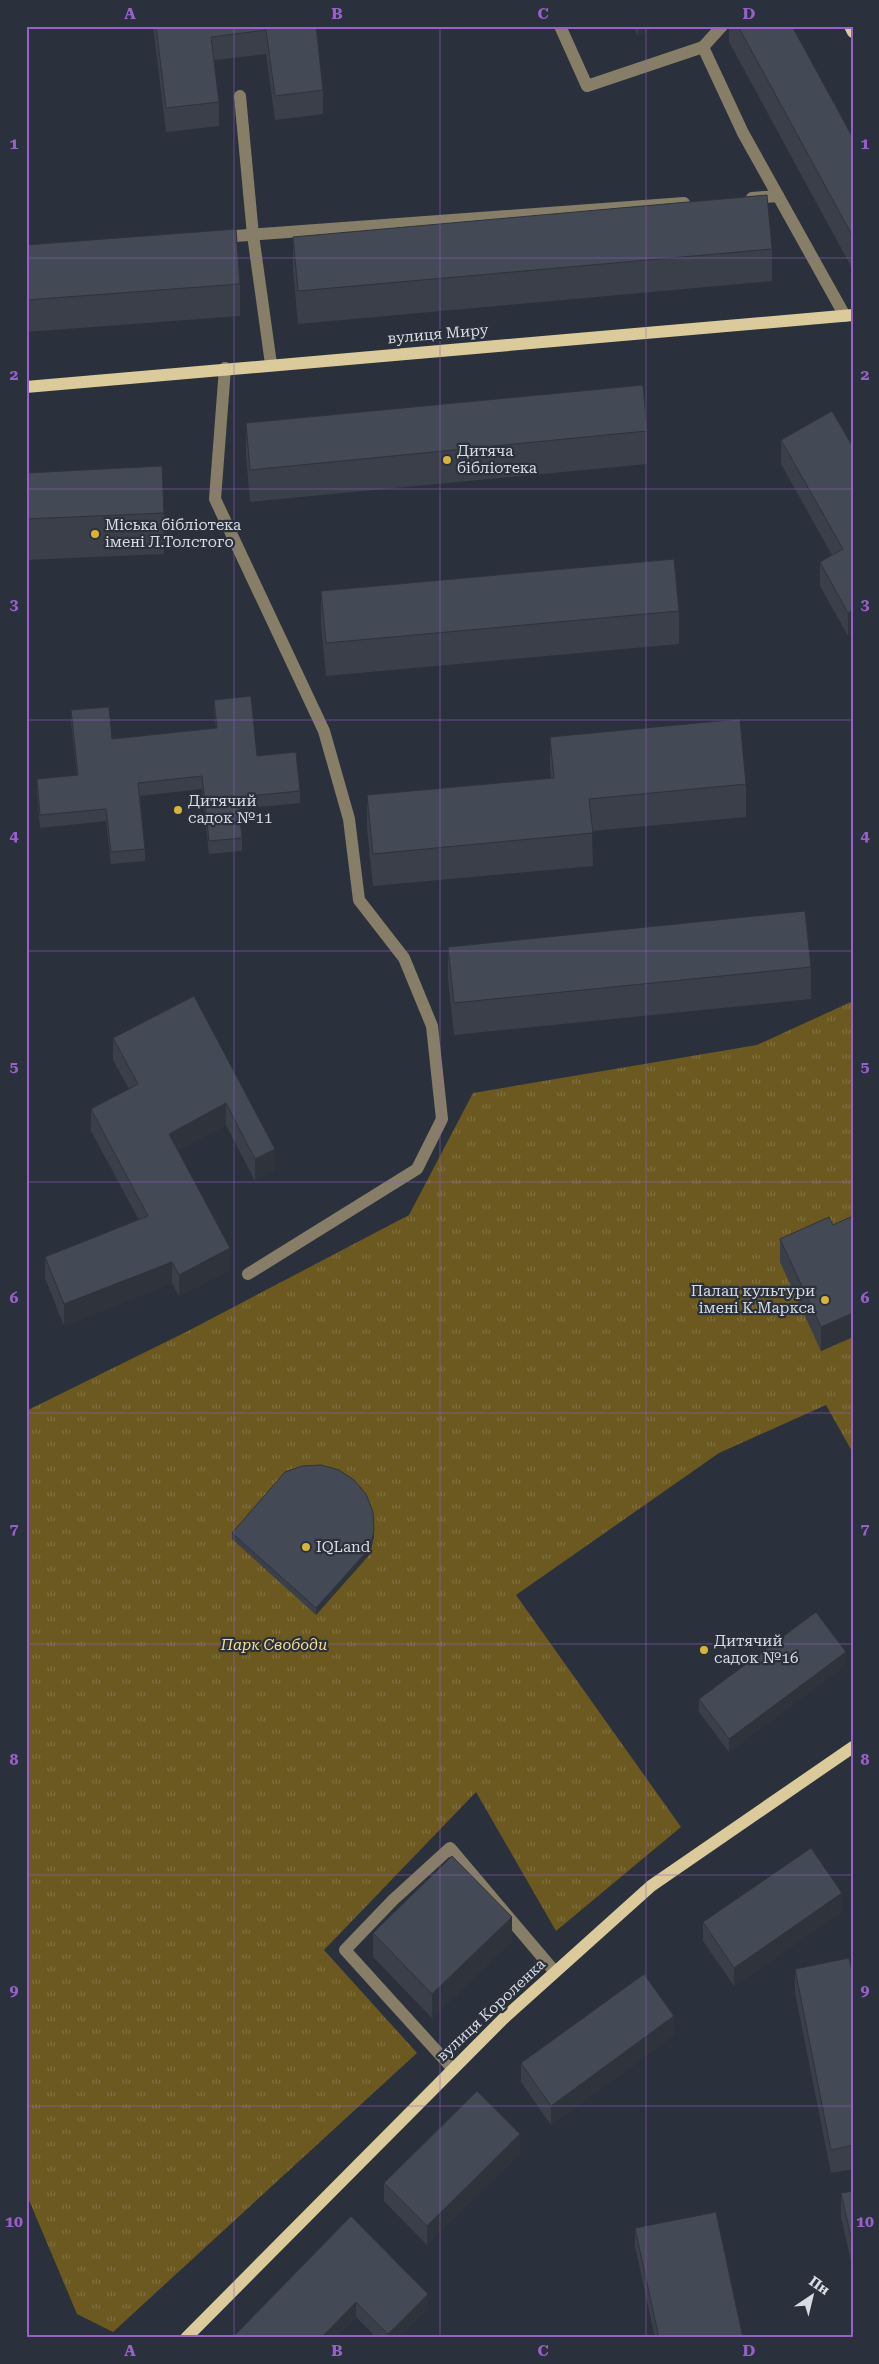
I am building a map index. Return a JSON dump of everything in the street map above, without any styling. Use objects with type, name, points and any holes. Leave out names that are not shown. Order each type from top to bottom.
[{"type":"main road","points":[[850,26],[853,32]]},
{"type":"main road","name":"вулиця Миру","points":[[26,387],[271,364],[849,316]]},
{"type":"main road","name":"вулиця Короленка","points":[[186,2338],[453,2069],[555,1972],[651,1886],[853,1747]]},
{"type":"lane","points":[[560,26],[587,86],[703,47],[722,26]]},
{"type":"lane","points":[[703,47],[743,133],[849,316]]},
{"type":"lane","points":[[240,96],[253,235],[271,364]]},
{"type":"lane","points":[[738,199],[778,196]]},
{"type":"lane","points":[[204,238],[699,202]]},
{"type":"lane","points":[[225,368],[215,499],[324,732],[349,819],[359,900],[404,958],[432,1026],[442,1119],[417,1169],[248,1274]]},
{"type":"lane","points":[[453,2069],[345,1950],[393,1900],[450,1848],[555,1972]]},
{"type":"green space","name":"Парк Свободи","points":[[853,1001],[853,1453],[826,1405],[719,1453],[516,1595],[681,1827],[556,1931],[476,1792],[324,1950],[417,2053],[113,2332],[77,2314],[26,2193],[26,1411],[188,1331],[409,1215],[473,1093],[757,1045]]},
{"type":"building","points":[[156,26],[316,26],[323,90],[275,96],[266,30],[211,37],[219,102],[166,108]]},
{"type":"building","points":[[738,26],[792,26],[853,138],[853,237]]},
{"type":"building","points":[[767,195],[772,249],[298,291],[293,237]]},
{"type":"building","points":[[236,229],[240,284],[26,300],[26,245]]},
{"type":"building","points":[[643,385],[647,431],[250,470],[246,423]]},
{"type":"building","points":[[832,411],[853,447],[853,610],[848,613],[820,562],[843,549],[781,440]]},
{"type":"building","points":[[162,466],[164,513],[26,519],[26,473]]},
{"type":"building","points":[[674,559],[679,611],[326,643],[321,591]]},
{"type":"building","points":[[251,696],[257,756],[296,752],[300,791],[238,797],[242,838],[209,841],[202,776],[138,783],[145,849],[111,852],[106,809],[40,815],[37,779],[78,775],[71,710],[109,707],[112,739],[217,728],[214,700]]},
{"type":"building","points":[[740,719],[746,784],[589,799],[593,833],[373,854],[367,795],[554,778],[550,737]]},
{"type":"building","points":[[805,911],[811,967],[454,1003],[448,947]]},
{"type":"building","points":[[194,996],[275,1149],[255,1159],[226,1103],[169,1134],[230,1248],[179,1275],[172,1262],[64,1304],[45,1257],[148,1216],[91,1109],[138,1084],[113,1038]]},
{"type":"building","name":"Палац культури імені К.Маркса","points":[[853,1216],[853,1313],[821,1327],[780,1239],[829,1217],[833,1225]]},
{"type":"building","name":"IQLand","points":[[321,1465],[339,1470],[354,1480],[366,1494],[373,1512],[374,1530],[370,1548],[316,1608],[232,1533],[285,1472],[302,1466]]},
{"type":"building","points":[[816,1612],[846,1652],[729,1739],[699,1699]]},
{"type":"building","points":[[811,1848],[842,1893],[734,1968],[703,1922]]},
{"type":"building","points":[[452,1856],[512,1917],[432,1994],[373,1933]]},
{"type":"building","points":[[849,1958],[853,1977],[853,2145],[831,2150],[795,1969]]},
{"type":"building","points":[[644,1974],[674,2016],[551,2106],[521,2063]]},
{"type":"building","points":[[477,2091],[520,2134],[427,2226],[384,2183]]},
{"type":"building","points":[[853,2191],[853,2246],[841,2193]]},
{"type":"building","points":[[716,2212],[743,2338],[659,2338],[635,2228]]},
{"type":"building","points":[[351,2216],[428,2294],[388,2334],[356,2302],[321,2338],[232,2338]]},
{"type":"place","name":"Дитяча бібліотека","points":[[447,460]]},
{"type":"place","name":"Міська бібліотека імені Л.Толстого","points":[[95,534]]},
{"type":"place","name":"Дитячий садок №11","points":[[178,810]]},
{"type":"place","name":"Палац культури імені К.Маркса","points":[[825,1300]]},
{"type":"place","name":"IQLand","points":[[306,1547]]},
{"type":"place","name":"Дитячий садок №16","points":[[704,1650]]}]
